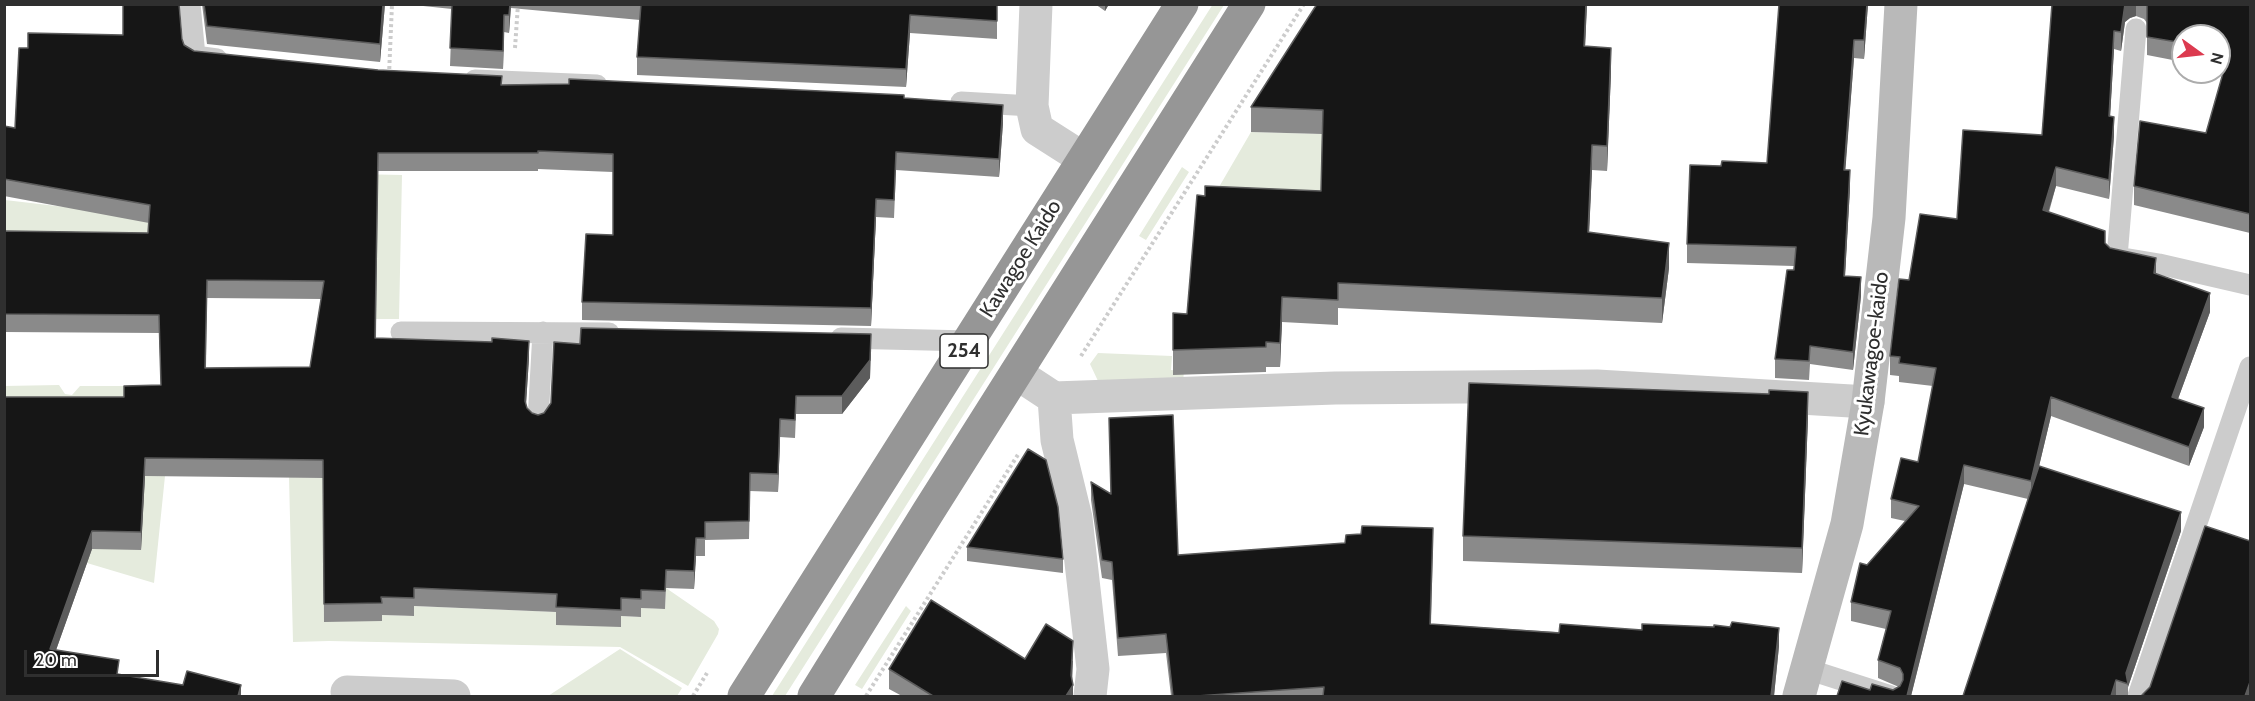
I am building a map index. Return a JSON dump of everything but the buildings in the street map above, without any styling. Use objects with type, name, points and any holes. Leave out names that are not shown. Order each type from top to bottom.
[{"type":"highway","name":"Kawagoe Kaido","points":[[744,696],[1182,4]]},
{"type":"highway","name":"254","points":[[814,696],[1249,4]]},
{"type":"street","points":[[1036,4],[1032,106],[1037,129],[1084,159]]},
{"type":"street","name":"Kyukawagoe-kaido","points":[[1803,683],[1847,524],[1868,402],[1889,218],[1901,4]]},
{"type":"street","points":[[1016,373],[1054,398],[1335,388],[1597,386],[1868,402]]},
{"type":"street","points":[[1054,398],[1057,440],[1077,518],[1093,669],[1090,696]]},
{"type":"street","points":[[347,692],[454,696]]},
{"type":"lane","points":[[190,4],[195,56],[235,60]]},
{"type":"lane","points":[[2136,28],[2117,257],[2159,264],[2250,285]]},
{"type":"lane","points":[[456,79],[619,86]]},
{"type":"lane","points":[[938,101],[1032,106]]},
{"type":"lane","points":[[401,332],[625,333]]},
{"type":"lane","points":[[538,420],[543,332]]},
{"type":"lane","points":[[825,338],[970,341]]},
{"type":"lane","points":[[2138,696],[2250,367]]},
{"type":"lane","points":[[1803,683],[1891,696]]},
{"type":"path","points":[[388,76],[392,4]]},
{"type":"path","points":[[513,81],[518,4]]},
{"type":"path","points":[[866,696],[1304,4]]},
{"type":"shaded area","points":[[1213,4],[1224,5],[785,696],[772,696]]},
{"type":"shaded area","points":[[1251,132],[1323,134],[1591,170],[1205,211]]},
{"type":"shaded area","points":[[1182,167],[1189,172],[1146,240],[1139,236]]},
{"type":"shaded area","points":[[162,170],[402,175],[399,319],[376,319],[377,206],[183,235],[5,246],[5,200],[159,218]]},
{"type":"shaded area","points":[[1098,353],[1172,356],[1171,370],[1184,371],[1183,382],[1098,381],[1090,364]]},
{"type":"shaded area","points":[[59,385],[65,394],[72,395],[80,386],[127,386],[127,404],[5,415],[4,386]]},
{"type":"shaded area","points":[[97,475],[165,476],[154,583],[87,563]]},
{"type":"shaded area","points":[[289,477],[326,478],[323,494],[324,619],[381,615],[414,616],[414,606],[557,612],[620,627],[621,616],[641,617],[641,608],[665,609],[666,588],[714,621],[719,629],[718,634],[688,686],[620,647],[293,642]]},
{"type":"shaded area","points":[[906,606],[911,611],[862,689],[855,685]]},
{"type":"shaded area","points":[[620,649],[682,688],[677,696],[548,696]]}]
